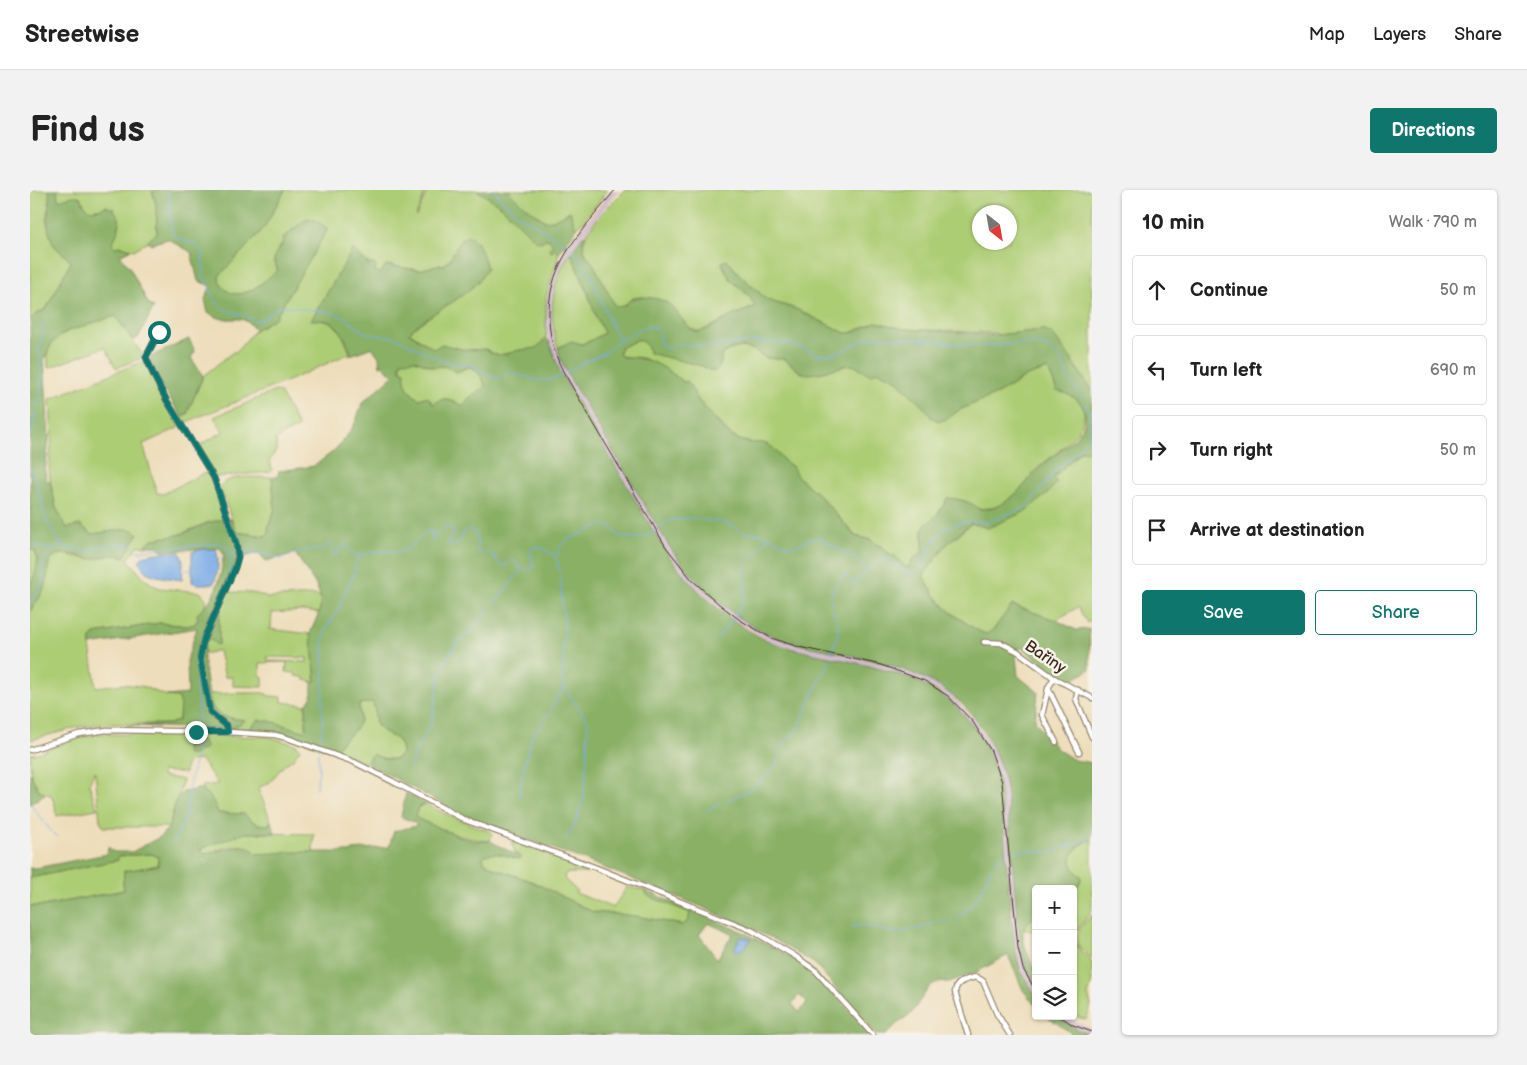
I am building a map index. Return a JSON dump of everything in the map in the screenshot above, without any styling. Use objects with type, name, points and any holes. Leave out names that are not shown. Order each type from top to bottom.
[{"type":"street","points":[[162,326],[146,357],[167,401],[214,478],[236,543],[238,557],[235,568],[204,638],[200,658],[210,712],[227,726],[228,732]]},
{"type":"street","name":"Bařiny","points":[[984,642],[1001,643],[1017,651],[1054,678],[1092,698]]},
{"type":"street","points":[[1054,678],[1048,688],[1042,715],[1056,742]]},
{"type":"street","points":[[1048,688],[1079,752]]},
{"type":"street","points":[[1078,690],[1076,699],[1092,737]]},
{"type":"street","points":[[30,750],[79,734],[112,730],[228,732],[274,735],[347,759],[392,780],[465,820],[594,867],[742,925],[795,956],[816,971],[873,1035]]},
{"type":"street","points":[[968,1035],[954,992],[960,983],[976,977],[983,981],[997,1014],[1010,1035]]},
{"type":"shaded area","points":[[611,190],[619,190],[572,250],[563,265],[556,283],[552,305],[552,326],[556,346],[565,369],[669,546],[694,578],[741,618],[772,636],[882,662],[926,678],[950,694],[975,720],[994,750],[1005,781],[1021,948],[1026,967],[1032,978],[1032,990],[1020,970],[1015,948],[999,783],[988,753],[971,724],[946,698],[924,684],[880,668],[798,650],[770,641],[738,623],[690,582],[664,549],[560,372],[550,348],[546,327],[546,304],[558,263],[567,247]]},
{"type":"shaded area","points":[[1061,1020],[1073,1020],[1092,1029],[1092,1035],[1072,1027]]},
{"type":"green space","points":[[30,190],[49,190],[51,204],[46,220],[54,245],[71,262],[46,309],[36,314],[30,320]]},
{"type":"green space","points":[[49,190],[57,190],[58,200],[79,196],[88,209],[96,210],[106,206],[117,213],[120,222],[112,244],[115,247],[122,246],[131,249],[120,255],[130,268],[149,305],[154,307],[138,338],[133,340],[115,316],[65,332],[52,343],[44,359],[49,439],[45,472],[47,482],[50,480],[56,508],[67,528],[80,525],[92,534],[126,529],[134,530],[138,534],[124,557],[110,555],[90,559],[66,554],[57,555],[52,558],[48,565],[45,588],[30,611],[30,590],[37,567],[37,557],[35,551],[30,549],[30,320],[36,314],[46,309],[71,262],[54,245],[50,237],[48,230]]},
{"type":"green space","points":[[57,190],[152,190],[156,205],[157,234],[134,250],[122,246],[115,247],[112,244],[119,223],[113,208],[94,209],[91,211],[86,209],[81,197],[58,200]]},
{"type":"green space","points":[[152,190],[285,190],[264,228],[219,276],[223,287],[233,293],[239,294],[254,289],[278,270],[274,258],[284,242],[283,238],[307,218],[314,219],[328,229],[275,318],[255,330],[244,320],[223,319],[208,313],[205,299],[211,286],[198,281],[191,252],[168,239],[150,244],[147,242],[157,233],[156,205]]},
{"type":"green space","points":[[285,190],[426,190],[416,216],[428,190],[477,190],[501,206],[536,241],[550,240],[559,253],[546,297],[546,338],[537,348],[498,355],[486,349],[459,350],[445,345],[434,349],[409,332],[487,268],[482,255],[451,257],[444,265],[419,270],[386,265],[381,273],[379,273],[375,271],[376,266],[369,264],[353,249],[322,321],[331,322],[341,332],[350,353],[290,380],[184,423],[182,416],[187,414],[203,376],[233,352],[236,352],[255,330],[275,318],[294,227],[285,236],[273,262],[278,270],[261,285],[240,294],[233,293],[223,287],[219,276],[264,228]]},
{"type":"green space","points":[[477,190],[508,190],[524,206],[545,221],[553,220],[570,211],[576,229],[559,253],[555,250],[551,252],[549,248],[553,245],[550,240],[536,241],[501,206]]},
{"type":"green space","points":[[508,190],[608,190],[576,229],[570,211],[553,220],[545,221],[524,206]]},
{"type":"green space","points":[[625,190],[1092,190],[1092,392],[1056,339],[1044,330],[997,335],[996,333],[904,329],[876,322],[851,333],[845,333],[796,309],[767,300],[729,262],[722,264],[730,279],[749,296],[755,306],[701,331],[691,328],[672,308],[659,300],[638,297],[631,299],[622,306],[615,307],[584,248],[587,233],[606,209]]},
{"type":"green space","points":[[586,235],[583,241],[585,253],[594,265],[615,306],[622,306],[637,298],[647,297],[660,300],[673,308],[685,324],[696,332],[708,329],[735,314],[755,306],[749,296],[730,279],[722,264],[722,262],[727,260],[767,300],[796,309],[845,333],[851,333],[876,322],[904,329],[997,335],[1044,330],[1052,334],[1072,359],[1072,362],[1088,384],[1092,392],[1092,450],[1080,451],[1053,478],[1057,482],[1046,495],[1024,512],[988,528],[971,523],[946,545],[923,576],[936,597],[951,612],[978,631],[987,634],[994,629],[1012,605],[1056,620],[1076,630],[1089,629],[1090,669],[1069,683],[1021,647],[1016,656],[1018,676],[1038,692],[1035,721],[1057,749],[1074,760],[1092,763],[1092,839],[1079,846],[1072,855],[1071,860],[1072,866],[1082,877],[1079,885],[1077,887],[1077,885],[1032,885],[1032,918],[1026,924],[1023,936],[1032,964],[1032,978],[1026,967],[1021,948],[1008,800],[1002,771],[989,741],[974,718],[957,699],[936,685],[914,674],[889,665],[803,645],[774,636],[744,621],[716,599],[690,573],[669,546],[570,379],[559,355],[558,348],[571,341],[582,344],[604,333],[571,253],[583,236]],"holes":[[[639,339],[648,347],[649,353],[702,366],[711,371],[716,371],[719,368],[721,355],[730,349],[742,347],[752,349],[766,358],[784,359],[801,372],[807,374],[853,365],[871,375],[876,371],[894,378],[931,415],[930,417],[939,421],[947,419],[959,410],[999,393],[1027,376],[1048,369],[1057,391],[1069,395],[1080,402],[1085,418],[1083,426],[1073,440],[1038,469],[1017,493],[1001,504],[991,508],[979,509],[964,501],[947,498],[938,513],[923,528],[923,551],[912,560],[909,567],[906,567],[896,557],[884,550],[882,546],[871,540],[855,536],[819,495],[797,476],[792,466],[785,462],[772,447],[761,443],[738,440],[728,432],[703,406],[687,381],[684,382],[652,362],[622,357],[619,354],[620,348]]]},
{"type":"green space","points":[[468,236],[472,237],[478,244],[487,268],[472,287],[409,333],[434,349],[442,344],[464,349],[486,349],[498,355],[537,348],[546,338],[549,341],[560,372],[664,549],[685,576],[711,603],[740,625],[771,642],[800,651],[885,670],[909,678],[951,702],[968,720],[983,743],[998,779],[1002,802],[1015,948],[1020,970],[1032,990],[1032,1001],[1023,990],[1008,955],[977,972],[949,982],[935,983],[930,986],[910,1015],[900,1021],[886,1035],[877,1035],[815,964],[774,939],[698,905],[587,861],[467,817],[367,763],[370,756],[374,754],[382,758],[397,759],[402,752],[399,742],[377,725],[375,708],[372,702],[359,704],[359,724],[337,749],[318,747],[288,735],[249,729],[258,720],[270,721],[304,731],[306,729],[306,705],[312,696],[312,681],[315,682],[316,678],[310,634],[320,610],[321,598],[316,585],[295,553],[266,561],[259,553],[240,558],[235,576],[220,610],[219,644],[217,645],[210,639],[205,640],[203,656],[210,703],[216,712],[220,714],[229,718],[245,720],[232,729],[127,726],[170,724],[179,720],[180,700],[177,697],[167,696],[188,694],[187,660],[197,628],[90,645],[91,639],[95,634],[160,623],[187,626],[195,624],[198,619],[197,614],[210,601],[217,587],[224,554],[220,548],[162,551],[158,546],[145,546],[151,540],[185,533],[211,522],[224,519],[231,519],[236,532],[265,536],[269,533],[268,528],[275,509],[272,477],[277,477],[279,471],[314,466],[334,451],[356,421],[362,403],[393,376],[383,365],[380,366],[379,357],[372,347],[348,356],[351,353],[348,344],[335,325],[327,321],[311,320],[353,249],[368,264],[374,264],[376,266],[375,271],[379,273],[386,265],[419,270],[445,265],[461,239]],"holes":[[[415,360],[434,367],[444,366],[457,372],[468,367],[475,369],[485,385],[469,398],[463,406],[448,399],[443,399],[433,404],[429,398],[419,399],[412,394],[405,380],[405,372],[400,370],[401,361]]]},
{"type":"green space","points":[[571,253],[605,333],[582,344],[574,342],[558,348],[553,324],[553,299],[559,274]]},
{"type":"green space","points":[[116,316],[144,357],[116,368],[105,347],[48,368],[49,348],[60,336],[78,327]]},
{"type":"green space","points":[[189,339],[195,351],[191,358],[203,376],[187,414],[182,416],[184,421],[155,375],[150,357]]},
{"type":"green space","points":[[639,339],[658,354],[706,368],[726,351],[742,347],[752,349],[766,358],[785,359],[801,373],[819,373],[854,365],[871,375],[876,371],[894,378],[930,416],[939,421],[947,419],[959,410],[999,393],[1027,376],[1049,369],[1057,391],[1068,394],[1078,400],[1083,406],[1084,416],[1081,425],[1068,443],[1034,472],[1016,495],[1005,503],[992,508],[979,509],[964,501],[947,498],[937,514],[923,528],[923,551],[912,560],[909,567],[906,567],[884,550],[882,546],[871,540],[856,536],[819,495],[797,476],[772,448],[762,443],[751,443],[737,439],[729,434],[688,387],[674,375],[642,358],[619,354],[620,348]]},
{"type":"green space","points":[[415,360],[433,367],[444,366],[457,372],[468,367],[472,368],[479,374],[485,385],[469,398],[463,406],[448,399],[443,399],[433,404],[425,397],[419,399],[414,396],[407,388],[403,377],[401,361]]},
{"type":"green space","points":[[144,361],[180,427],[143,444],[157,493],[163,494],[202,474],[208,473],[217,493],[225,519],[209,522],[178,535],[150,541],[145,546],[138,546],[128,559],[144,579],[159,588],[200,592],[206,599],[205,607],[198,614],[195,624],[187,626],[160,623],[95,634],[91,639],[90,645],[96,687],[123,684],[141,686],[167,696],[177,697],[180,700],[179,720],[170,724],[103,724],[79,727],[30,740],[30,611],[45,588],[47,565],[54,556],[62,554],[89,559],[117,554],[114,531],[92,534],[80,525],[67,528],[56,508],[49,466],[52,439],[50,399]]},
{"type":"green space","points":[[275,391],[280,392],[298,428],[287,432],[276,440],[277,449],[270,460],[272,470],[270,472],[216,477],[198,446],[223,432],[214,417]]},
{"type":"green space","points":[[1092,450],[1092,620],[1087,623],[1078,607],[1056,620],[1012,605],[994,629],[987,634],[973,628],[946,607],[936,597],[923,576],[946,545],[972,523],[988,528],[993,525],[1052,478],[1081,451]]},
{"type":"green space","points":[[272,477],[275,509],[268,528],[269,533],[265,536],[236,532],[220,487],[235,478]]},
{"type":"green space","points":[[30,549],[35,551],[37,565],[36,574],[30,588]]},
{"type":"green space","points":[[229,592],[254,593],[267,598],[319,596],[321,604],[318,613],[303,611],[272,613],[271,628],[269,629],[310,634],[315,661],[315,682],[296,676],[295,673],[286,672],[287,662],[260,663],[263,687],[233,686],[233,677],[225,677],[219,651],[204,653],[205,640],[210,639],[216,643],[218,616],[225,597]],"holes":[[[267,657],[307,658],[307,662],[268,661]]]},
{"type":"green space","points":[[265,693],[269,696],[282,697],[282,702],[306,705],[306,729],[304,731],[270,721],[258,720],[249,729],[232,729],[245,720],[221,715],[214,709],[209,696],[210,694]]},
{"type":"green space","points":[[372,702],[377,725],[396,739],[401,746],[402,752],[397,759],[373,758],[369,759],[367,763],[337,749],[358,724],[360,718],[359,704]]},
{"type":"green space","points":[[99,734],[189,736],[186,748],[206,747],[198,735],[269,737],[297,745],[300,749],[293,759],[284,765],[269,783],[258,788],[271,821],[268,825],[255,822],[244,814],[218,813],[203,791],[202,786],[218,784],[201,760],[190,761],[186,765],[185,773],[162,771],[162,776],[183,780],[169,827],[104,827],[100,821],[95,771],[89,784],[97,809],[57,816],[51,795],[39,790],[33,780],[30,761],[30,754],[38,753],[76,738]]},
{"type":"green space","points":[[198,735],[207,747],[193,755],[187,755],[189,736]]},
{"type":"green space","points":[[30,773],[39,790],[45,795],[30,804]]},
{"type":"green space","points":[[203,788],[203,791],[213,800],[218,813],[244,814],[258,824],[268,825],[271,821],[275,833],[245,833],[202,848],[203,854],[240,846],[249,847],[257,854],[350,852],[353,850],[389,847],[394,831],[416,826],[416,823],[401,817],[406,793],[426,804],[418,807],[415,817],[420,820],[463,838],[474,841],[490,841],[522,858],[491,854],[483,857],[484,862],[496,869],[533,882],[593,912],[636,916],[682,925],[688,921],[690,913],[648,896],[644,890],[745,933],[811,968],[871,1035],[30,1035],[30,906],[43,906],[124,890],[124,871],[158,865],[158,857],[152,854],[118,856],[118,860],[30,878],[30,867],[31,869],[107,854],[108,847],[114,852],[132,852],[160,837],[169,827],[176,800],[183,792]],"holes":[[[708,923],[733,934],[717,959],[699,935]],[[799,995],[807,1003],[799,1012],[792,1004]]]},
{"type":"green space","points":[[426,804],[445,814],[491,832],[490,841],[454,834],[415,817],[418,807]]},
{"type":"green space","points":[[245,833],[314,834],[313,852],[256,854],[248,847],[242,846],[203,854],[201,851],[215,842]]},
{"type":"green space","points":[[1092,839],[1092,910],[1077,929],[1077,887],[1081,879],[1074,870],[1071,861],[1073,853],[1084,843]]},
{"type":"green space","points":[[511,840],[587,869],[587,873],[569,873],[564,875],[565,880],[576,890],[576,893],[613,908],[627,887],[644,890],[690,913],[688,921],[683,925],[636,916],[593,912],[533,882],[496,869],[484,862],[483,857],[491,854],[501,854],[519,859],[520,856],[515,853]]},
{"type":"green space","points":[[152,854],[158,857],[158,865],[125,871],[124,890],[43,906],[30,906],[30,878],[117,860],[118,856]]},
{"type":"green space","points":[[1092,915],[1092,959],[1079,947],[1077,937],[1081,927]]},
{"type":"green space","points":[[1032,918],[1032,931],[1024,930]]},
{"type":"green space","points":[[1077,945],[1081,952],[1092,962],[1092,982],[1088,995],[1091,1005],[1086,1020],[1077,1017]]},
{"type":"green space","points":[[1052,1020],[1061,1020],[1090,1035],[1071,1035],[1070,1032]]},
{"type":"water","points":[[203,549],[216,549],[218,567],[213,584],[197,584],[192,582],[192,552]]},
{"type":"water","points":[[180,552],[183,561],[182,580],[156,576],[146,572],[139,561],[151,554]]},
{"type":"water","points":[[740,937],[751,939],[745,947],[737,952],[735,947]]},
{"type":"waterway","points":[[168,190],[172,233],[177,238],[196,245],[202,252],[204,277],[216,302],[225,310],[241,314],[255,321],[263,319],[274,309],[283,306],[332,312],[345,318],[364,332],[373,335],[395,337],[443,361],[473,366],[490,376],[500,379],[510,371],[536,380],[550,380],[562,375]]},
{"type":"waterway","points":[[493,190],[516,213],[569,247],[579,257],[588,270],[614,331],[621,340]]},
{"type":"waterway","points":[[30,436],[41,390],[42,369],[39,346],[42,339],[42,324]]},
{"type":"waterway","points":[[566,373],[606,352],[616,343],[640,329],[651,326],[658,330],[661,344],[666,349],[679,344],[707,347],[751,341],[793,344],[816,354],[824,355],[838,353],[864,339],[875,337],[936,340],[958,345],[982,346],[1032,343],[1050,348],[1061,360],[1067,376],[1085,403],[1091,421],[1090,430],[1092,436]]},
{"type":"waterway","points":[[878,562],[887,559],[904,571],[915,572],[924,563],[935,539],[945,528],[963,522],[987,522],[1027,507],[1054,471],[1077,451],[1091,434]]},
{"type":"waterway","points":[[30,469],[35,478],[46,520],[62,546]]},
{"type":"waterway","points":[[239,554],[251,551],[281,559],[305,550],[322,550],[330,544],[333,547],[333,556],[336,556],[341,547],[346,544],[358,556],[379,551],[399,552],[409,548],[426,532],[431,530],[432,541],[445,526],[449,526],[455,533],[448,541],[448,544],[454,545],[459,543],[463,533],[468,529],[472,530],[476,535],[478,552],[491,553],[501,566],[505,566],[512,559],[522,569],[528,570],[534,567],[530,549],[533,547],[542,548],[556,556],[558,548],[567,540],[600,525],[611,527],[618,535],[623,537],[639,538],[648,535],[670,520],[690,518],[727,523],[743,532],[764,534],[788,546],[796,546],[818,537],[858,560],[868,570],[872,566]]},
{"type":"waterway","points":[[747,561],[759,550],[769,536]]},
{"type":"waterway","points":[[30,544],[51,550],[62,546],[86,551],[105,545],[129,543],[144,556]]},
{"type":"waterway","points":[[137,551],[220,543],[229,548],[234,556]]},
{"type":"waterway","points":[[30,604],[42,586],[42,564],[51,550]]},
{"type":"waterway","points":[[217,559],[235,555]]},
{"type":"waterway","points":[[318,748],[323,727],[323,641],[327,627],[338,610],[355,571],[358,556]]},
{"type":"waterway","points":[[228,577],[231,557]]},
{"type":"waterway","points":[[556,557],[560,573]]},
{"type":"waterway","points":[[735,616],[744,599],[745,565]]},
{"type":"waterway","points":[[494,604],[518,574],[520,568]]},
{"type":"waterway","points":[[183,570],[193,570]]},
{"type":"waterway","points":[[836,618],[831,601],[836,585],[845,575],[855,583],[868,570]]},
{"type":"waterway","points":[[561,578],[565,624],[563,686],[588,721],[583,802],[576,821],[565,839]]},
{"type":"waterway","points":[[410,768],[417,748],[431,724],[440,676],[449,654],[489,609]]},
{"type":"waterway","points":[[717,639],[734,618]]},
{"type":"waterway","points":[[832,653],[838,634],[837,622]]},
{"type":"waterway","points":[[197,730],[199,716],[196,668],[201,643]]},
{"type":"waterway","points":[[727,801],[762,781],[777,764],[780,750],[784,743],[797,731],[812,695],[831,659]]},
{"type":"waterway","points":[[519,796],[523,770],[532,737],[551,711],[563,687]]},
{"type":"waterway","points":[[174,842],[187,812],[189,786],[197,753],[196,734]]},
{"type":"waterway","points":[[316,788],[319,770],[318,752]]},
{"type":"waterway","points":[[30,802],[57,837]]},
{"type":"waterway","points":[[707,810],[721,803]]},
{"type":"waterway","points":[[1013,852],[1026,850],[1050,852],[1092,838]]},
{"type":"waterway","points":[[995,861],[1004,853]]},
{"type":"waterway","points":[[956,919],[978,896],[991,867]]},
{"type":"waterway","points":[[939,921],[950,921]]},
{"type":"waterway","points":[[852,927],[866,926],[898,932],[917,929],[934,923]]},
{"type":"railway","points":[[615,190],[581,231],[557,270],[550,299],[549,314],[552,343],[563,371],[666,547],[692,580],[719,604],[740,620],[771,638],[799,647],[881,665],[925,681],[948,696],[973,722],[991,751],[1002,782],[1018,948],[1023,969],[1032,984]]},
{"type":"railway","points":[[1066,1020],[1073,1025],[1092,1032]]},
{"type":"route","points":[[159,332],[146,357],[167,401],[178,416],[214,478],[231,524],[238,557],[216,614],[204,638],[200,658],[210,712],[227,726],[228,732],[196,732]]}]
